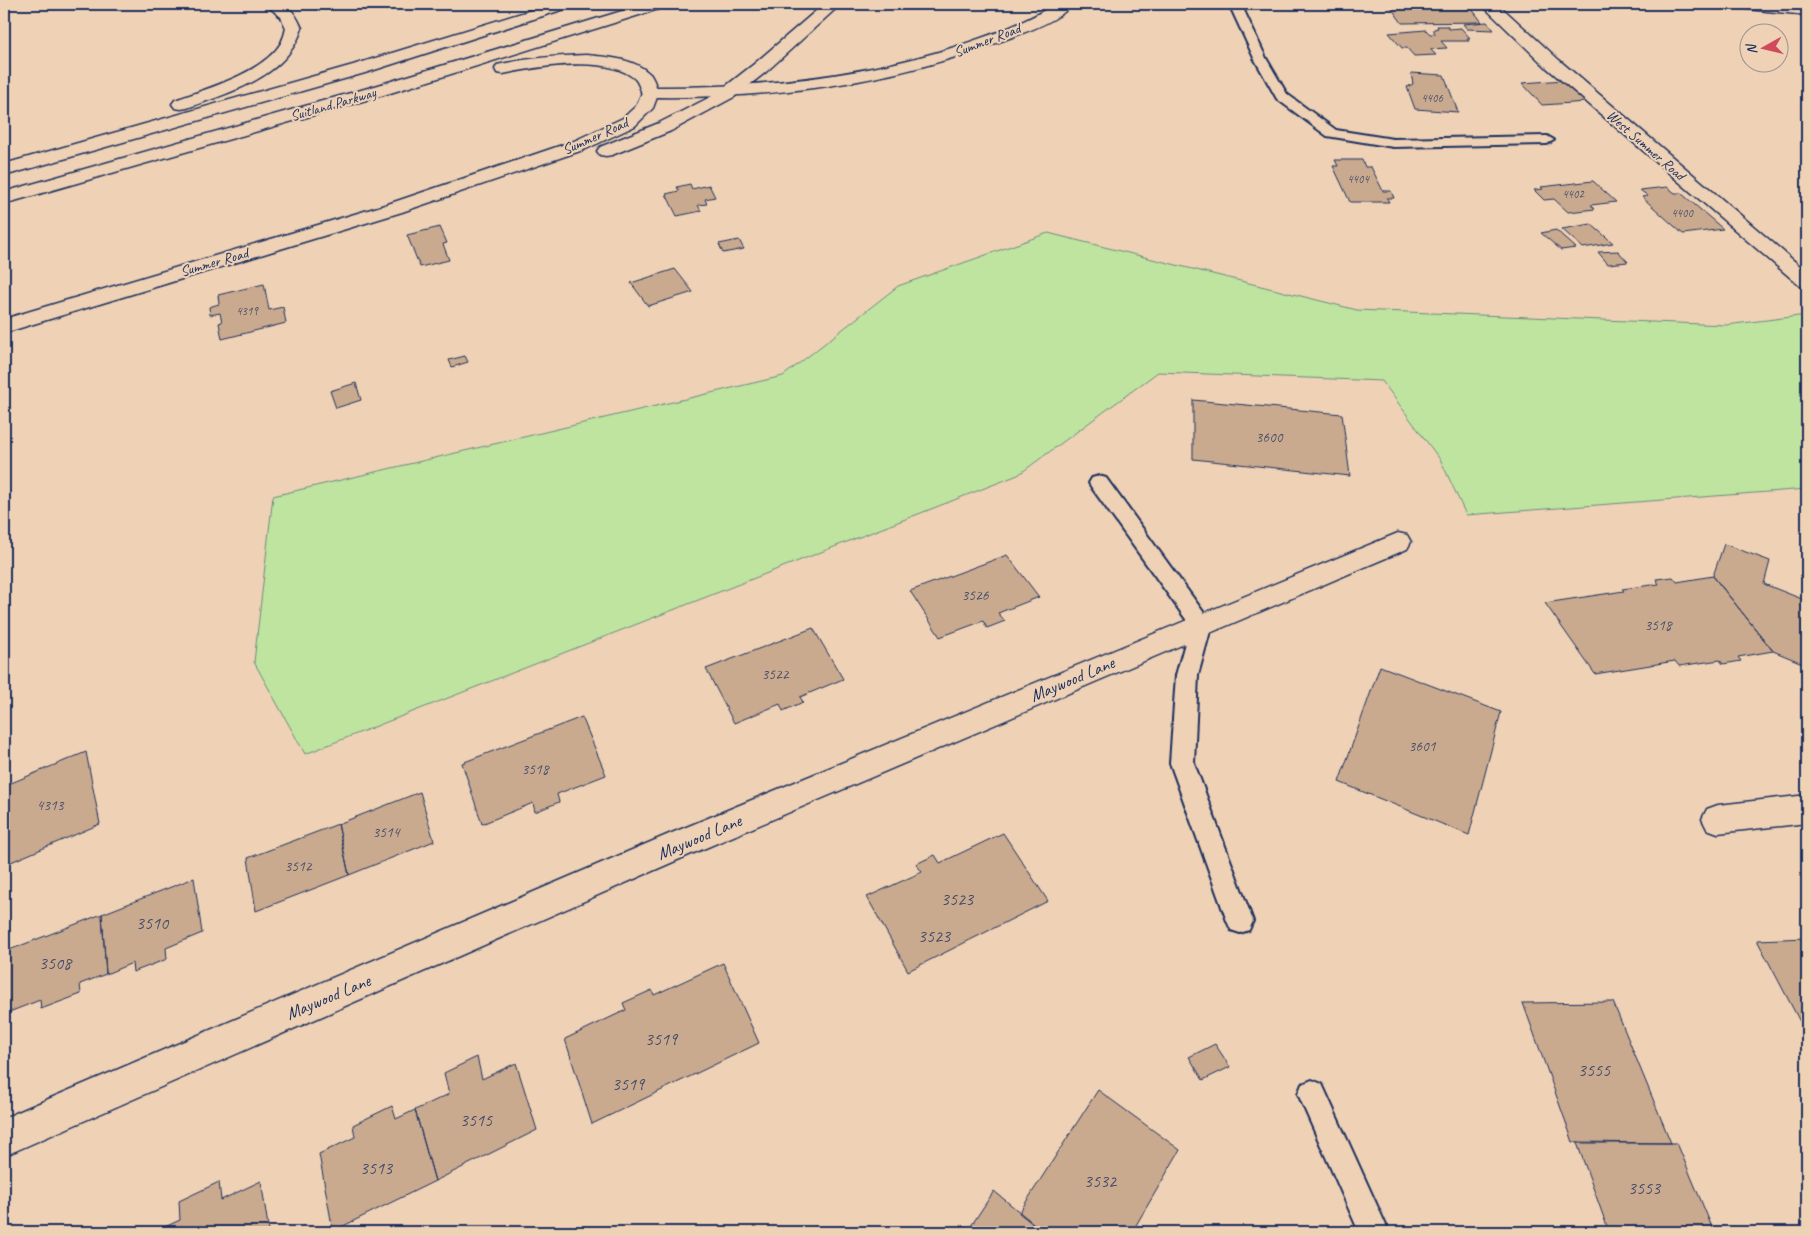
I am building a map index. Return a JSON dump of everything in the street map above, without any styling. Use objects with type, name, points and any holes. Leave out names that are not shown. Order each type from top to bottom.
[{"type":"main road","points":[[4,159],[145,116],[251,76],[276,58],[284,50],[293,35],[294,28],[288,14],[273,4]]},
{"type":"main road","name":"Suitland Parkway","points":[[4,170],[368,66],[566,4]]},
{"type":"main road","name":"Suitland Parkway","points":[[4,198],[472,63],[660,4]]},
{"type":"main road","points":[[728,93],[760,68],[833,4]]},
{"type":"main road","name":"Summer Road","points":[[4,324],[395,208],[580,145],[616,130],[638,116],[649,100],[650,92],[728,93],[810,84],[907,66],[969,48],[1017,30],[1064,4]]},
{"type":"main road","name":"West Summer Road","points":[[1489,4],[1549,60],[1807,282]]},
{"type":"main road","points":[[1747,4],[1807,10]]},
{"type":"main road","points":[[201,142],[373,105],[511,67],[546,61],[579,60],[624,66],[644,76],[649,84],[650,92]]},
{"type":"main road","name":"Summer Road","points":[[395,208],[500,184],[609,150],[665,127],[728,93]]},
{"type":"main road","name":"Maywood Lane","points":[[4,1137],[669,849],[1398,542]]},
{"type":"main road","points":[[1718,818],[1807,809]]},
{"type":"lane","points":[[1236,4],[1260,58],[1282,96],[1332,133],[1394,143],[1547,140]]},
{"type":"lane","points":[[1099,483],[1201,624],[1187,676],[1182,763],[1240,921]]},
{"type":"lane","points":[[1312,1094],[1374,1232]]},
{"type":"green space","points":[[1048,233],[1357,310],[1726,325],[1807,315],[1807,489],[1466,515],[1441,461],[1382,381],[1158,372],[1018,475],[305,754],[254,662],[273,496],[783,376],[898,286]]},
{"type":"building","points":[[1468,4],[1482,22],[1402,23],[1390,6]]},
{"type":"building","points":[[1487,22],[1494,30],[1467,29],[1463,24]]},
{"type":"building","points":[[1437,26],[1447,26],[1449,29],[1461,28],[1470,38],[1467,38],[1469,41],[1441,41],[1447,48],[1430,49],[1436,55],[1414,56],[1407,48],[1402,48],[1389,33],[1426,30],[1430,34],[1436,34],[1434,29],[1438,28]]},
{"type":"building","points":[[1411,73],[1444,75],[1458,112],[1415,109],[1407,87],[1413,84]]},
{"type":"building","points":[[1565,80],[1587,102],[1542,105],[1522,83]]},
{"type":"building","points":[[1335,160],[1362,160],[1365,167],[1371,167],[1383,191],[1391,191],[1394,198],[1387,198],[1389,202],[1350,202],[1333,166],[1338,166]]},
{"type":"building","points":[[1593,181],[1616,202],[1591,205],[1595,209],[1568,212],[1554,199],[1544,200],[1534,190],[1543,189],[1541,187]]},
{"type":"building","points":[[690,184],[692,189],[709,185],[715,197],[705,199],[707,204],[698,205],[701,211],[677,216],[666,194],[679,191],[677,187]]},
{"type":"building","points":[[1667,187],[1675,193],[1681,193],[1723,229],[1683,234],[1642,197],[1648,196],[1640,190]]},
{"type":"building","points":[[1591,224],[1613,243],[1583,248],[1562,229]]},
{"type":"building","points":[[440,227],[447,243],[443,244],[449,260],[420,267],[407,235]]},
{"type":"building","points":[[1556,230],[1576,248],[1561,250],[1541,233]]},
{"type":"building","points":[[739,240],[744,249],[723,253],[719,244]]},
{"type":"building","points":[[1618,251],[1628,262],[1608,264],[1598,252]]},
{"type":"building","points":[[675,269],[693,292],[648,306],[631,283]]},
{"type":"building","points":[[264,284],[269,310],[283,307],[286,323],[222,339],[219,323],[222,322],[220,313],[210,315],[209,307],[219,304],[218,295]]},
{"type":"building","points":[[465,356],[468,362],[452,367],[449,360]]},
{"type":"building","points":[[356,383],[361,400],[336,408],[330,391]]},
{"type":"building","points":[[1193,400],[1342,414],[1350,476],[1193,459]]},
{"type":"building","points":[[1724,544],[1770,561],[1764,584],[1807,601],[1807,665],[1773,651],[1713,576]]},
{"type":"building","points":[[1007,555],[1039,597],[998,613],[1005,621],[987,628],[983,621],[940,637],[910,591]]},
{"type":"building","points":[[1713,576],[1773,651],[1738,657],[1741,661],[1723,664],[1720,660],[1679,666],[1675,661],[1595,674],[1545,603],[1659,584],[1656,579],[1673,577],[1677,582]]},
{"type":"building","points":[[813,628],[843,679],[800,697],[803,702],[783,711],[780,704],[734,723],[706,669]]},
{"type":"building","points":[[1380,666],[1501,712],[1469,835],[1339,782]]},
{"type":"building","points":[[582,717],[606,775],[557,794],[559,802],[535,812],[533,803],[482,824],[462,763]]},
{"type":"building","points":[[86,752],[100,824],[4,865],[4,786]]},
{"type":"building","points":[[420,792],[434,841],[349,875],[338,824]]},
{"type":"building","points":[[338,824],[349,875],[256,911],[248,858]]},
{"type":"building","points":[[1003,833],[1048,901],[908,971],[867,897],[922,872],[916,864],[935,855],[940,863]]},
{"type":"building","points":[[194,878],[202,933],[166,948],[167,959],[133,972],[132,963],[106,974],[102,914]]},
{"type":"building","points":[[102,914],[106,974],[80,984],[81,994],[41,1009],[40,1000],[4,1014],[4,952]]},
{"type":"building","points":[[1807,938],[1807,1035],[1757,940]]},
{"type":"building","points":[[723,963],[759,1043],[592,1124],[565,1039],[626,1010],[623,1003],[652,990],[654,995]]},
{"type":"building","points":[[1613,1002],[1671,1143],[1573,1142],[1523,1003]]},
{"type":"building","points":[[1215,1044],[1230,1067],[1203,1080],[1189,1057]]},
{"type":"building","points":[[477,1057],[482,1079],[516,1063],[537,1130],[435,1181],[415,1110],[449,1094],[444,1073]]},
{"type":"building","points":[[1098,1090],[1180,1150],[1132,1232],[1043,1232],[1019,1213]]},
{"type":"building","points":[[392,1106],[396,1119],[415,1110],[435,1181],[333,1231],[319,1154],[355,1137],[353,1125]]},
{"type":"building","points":[[1577,1143],[1677,1143],[1714,1232],[1609,1232]]},
{"type":"building","points":[[261,1181],[269,1232],[154,1232],[180,1220],[179,1201],[219,1182],[221,1200]]},
{"type":"building","points":[[994,1191],[1044,1232],[967,1232]]}]
